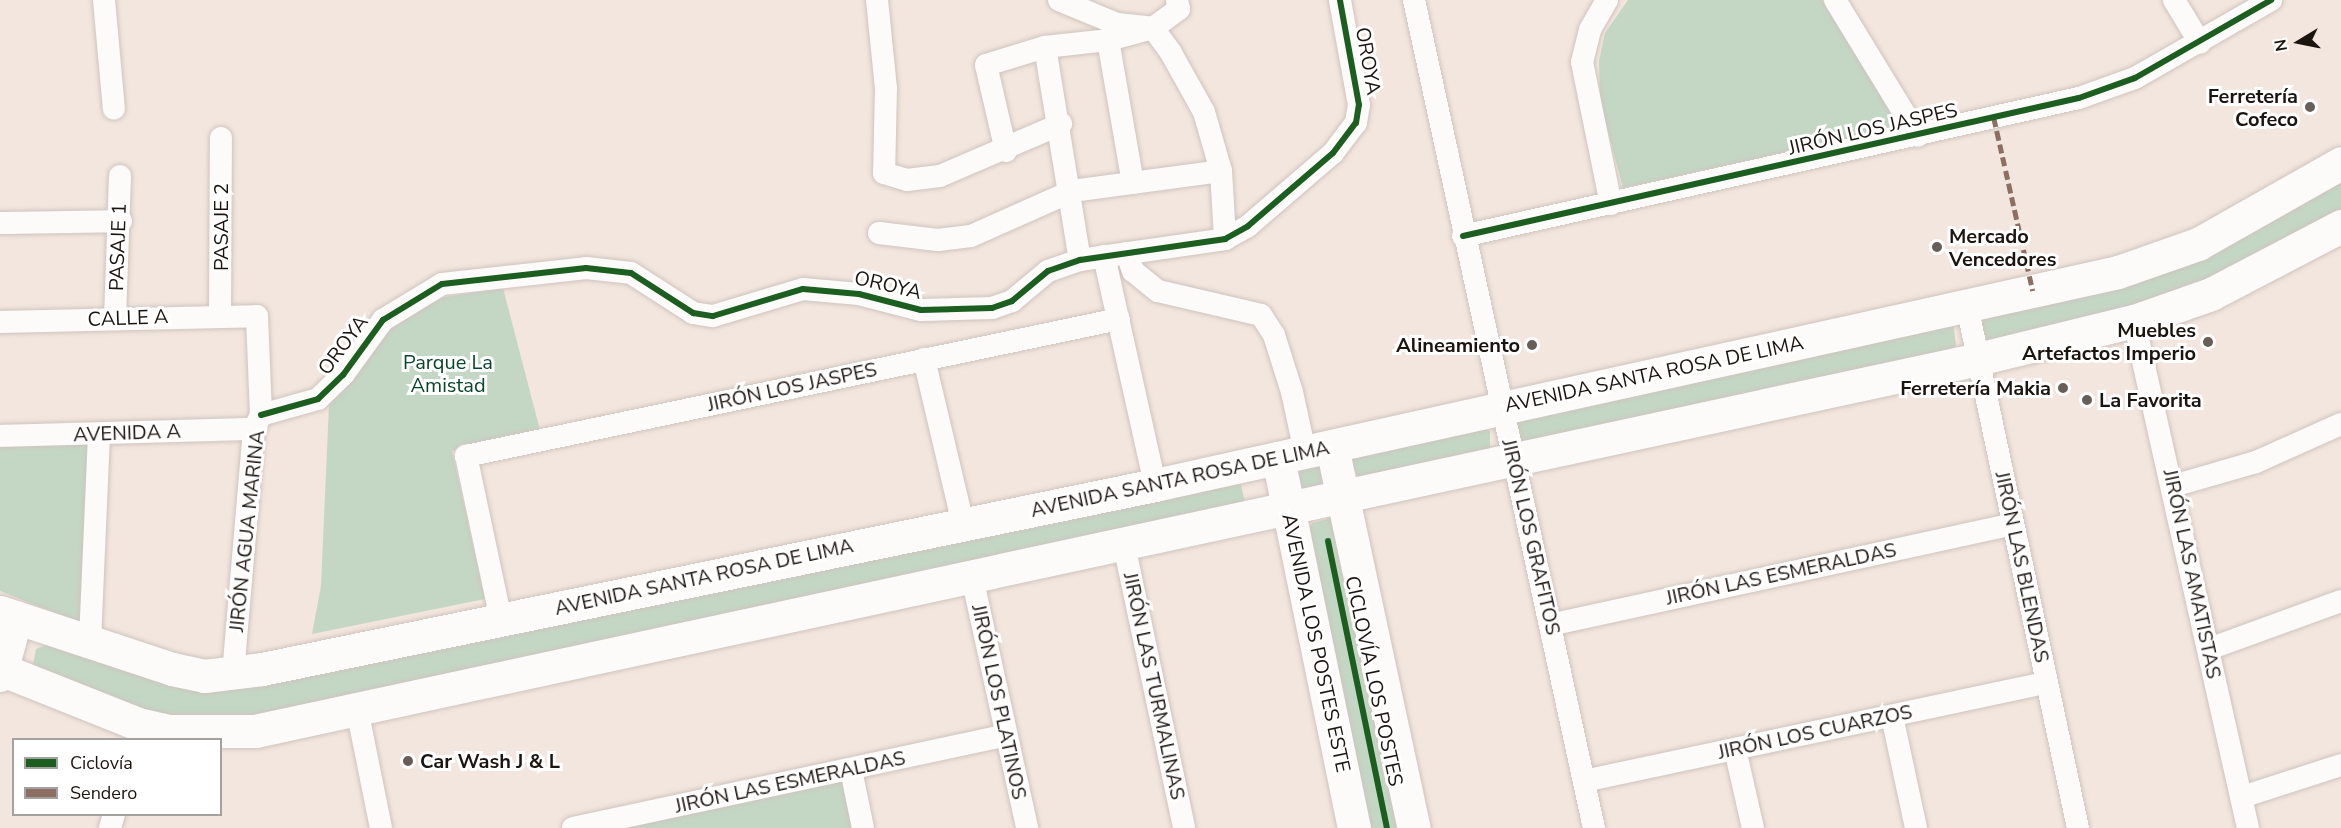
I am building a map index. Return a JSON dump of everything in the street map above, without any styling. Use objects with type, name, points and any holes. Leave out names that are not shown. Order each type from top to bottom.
[{"type":"main road","name":"AVENIDA SANTA ROSA DE LIMA","points":[[8,615],[172,669],[233,674],[1155,485],[1967,306],[2167,256],[2268,207],[2341,163]]},
{"type":"main road","points":[[8,615],[0,671],[136,732],[255,730],[1288,512],[1513,460],[1978,359],[2134,321],[2211,294],[2341,226]]},
{"type":"main road","points":[[1305,452],[1343,500],[1414,828]]},
{"type":"main road","name":"AVENIDA LOS POSTES ESTE","points":[[1305,452],[1288,512],[1354,828]]},
{"type":"street","points":[[104,0],[114,109]]},
{"type":"street","points":[[877,0],[886,88],[885,173],[907,180],[940,176],[1006,151],[1061,124]]},
{"type":"street","points":[[1059,0],[1117,24],[1153,28],[1190,81],[1221,171],[1225,239]]},
{"type":"street","name":"OROYA","points":[[257,422],[318,399],[338,382],[383,320],[442,284],[586,268],[631,273],[693,313],[713,316],[803,289],[859,294],[921,310],[962,310],[1012,301],[1048,271],[1080,260],[1225,239],[1248,226],[1333,153],[1356,123],[1359,105],[1340,0]]},
{"type":"street","name":"JIRÓN LOS GRAFITOS","points":[[1414,0],[1424,32],[1463,236],[1594,828]]},
{"type":"street","points":[[1424,32],[1428,0]]},
{"type":"street","points":[[1607,0],[1590,30],[1582,62],[1611,204]]},
{"type":"street","points":[[1834,0],[1918,136]]},
{"type":"street","points":[[2174,0],[2200,43]]},
{"type":"street","name":"JIRÓN LOS JASPES","points":[[1463,236],[1918,136],[2079,98],[2135,78],[2200,43],[2271,0]]},
{"type":"street","points":[[1006,151],[986,65],[1045,47],[1108,40],[1153,28],[1178,5]]},
{"type":"street","points":[[1108,40],[1133,183]]},
{"type":"street","points":[[1045,47],[1061,124],[1080,260]]},
{"type":"street","name":"PASAJE 2","points":[[220,138],[220,315]]},
{"type":"street","points":[[879,233],[938,240],[970,236],[1072,191],[1221,171]]},
{"type":"street","name":"PASAJE 1","points":[[115,319],[121,221],[120,176]]},
{"type":"street","points":[[0,223],[121,221]]},
{"type":"street","points":[[1127,253],[1133,270],[1158,291],[1261,315],[1288,380],[1305,452]]},
{"type":"street","points":[[1104,256],[1155,485]]},
{"type":"street","name":"JIRÓN LAS BLENDAS","points":[[1967,306],[2078,828]]},
{"type":"street","name":"CALLE A","points":[[0,322],[220,315],[257,316]]},
{"type":"street","name":"JIRÓN AGUA MARINA","points":[[233,674],[257,422],[257,316]]},
{"type":"street","name":"JIRÓN LOS JASPES","points":[[501,620],[466,456],[1119,319]]},
{"type":"street","name":"JIRÓN LAS AMATISTAS","points":[[2134,321],[2173,486],[2248,828]]},
{"type":"street","points":[[924,359],[963,524]]},
{"type":"street","name":"AVENIDA A","points":[[0,436],[99,434],[257,422]]},
{"type":"street","points":[[2173,486],[2256,462],[2341,424]]},
{"type":"street","points":[[90,641],[99,434]]},
{"type":"street","name":"JIRÓN LAS ESMERALDAS","points":[[1550,625],[2012,524]]},
{"type":"street","name":"JIRÓN LAS TURMALINAS","points":[[1124,545],[1184,828]]},
{"type":"street","name":"JIRÓN LOS PLATINOS","points":[[972,577],[1027,828]]},
{"type":"street","points":[[2209,648],[2341,601]]},
{"type":"street","name":"JIRÓN LOS CUARZOS","points":[[1584,781],[2046,684]]},
{"type":"street","points":[[357,708],[381,828]]},
{"type":"street","points":[[1892,716],[1916,828]]},
{"type":"street","name":"JIRÓN LAS ESMERALDAS","points":[[573,828],[1006,735]]},
{"type":"street","points":[[1735,749],[1753,828]]},
{"type":"street","points":[[2242,797],[2341,765]]},
{"type":"street","points":[[850,770],[863,828]]},
{"type":"green space","points":[[1628,0],[1823,0],[1900,121],[1896,128],[1623,188],[1600,101],[1599,61],[1605,33]]},
{"type":"green space","points":[[2341,173],[2341,214],[2206,286],[1989,345],[1980,336],[1978,317]]},
{"type":"green space","name":"Parque La Amistad","points":[[503,288],[540,430],[452,451],[485,599],[312,634],[321,586],[329,405],[374,338],[426,300]]},
{"type":"green space","points":[[1953,322],[1956,345],[1949,354],[1518,442],[1517,414]]},
{"type":"green space","points":[[1481,421],[1490,432],[1490,450],[1359,479],[1350,459]]},
{"type":"green space","points":[[92,441],[83,624],[0,591],[0,445]]},
{"type":"green space","points":[[1321,462],[1328,483],[1299,491],[1295,468]]},
{"type":"green space","points":[[1240,480],[1245,503],[258,720],[157,718],[32,671],[36,649],[52,642],[171,679]]},
{"type":"green space","points":[[1332,518],[1404,828],[1367,828],[1307,535],[1312,523]]},
{"type":"green space","points":[[843,777],[853,828],[597,828]]},
{"type":"marked path","points":[[1994,118],[2033,291]]},
{"type":"cycle path","points":[[261,415],[318,399],[343,375],[383,320],[442,284],[586,268],[631,273],[693,313],[713,316],[803,289],[859,294],[921,310],[992,308],[1012,301],[1048,271],[1080,260],[1225,239],[1248,226],[1333,153],[1356,123],[1359,105],[1340,0]]},
{"type":"cycle path","points":[[1463,236],[2079,98],[2135,78],[2271,0]]},
{"type":"cycle path","name":"CICLOVÍA LOS POSTES","points":[[1328,541],[1387,828]]},
{"type":"place","name":"Ferretería Cofeco","points":[[2310,107]]},
{"type":"place","name":"Mercado Vencedores","points":[[1937,247]]},
{"type":"place","name":"Muebles Artefactos Imperio","points":[[2208,342]]},
{"type":"place","name":"Alineamiento","points":[[1532,345]]},
{"type":"place","name":"Ferretería Makia","points":[[2063,388]]},
{"type":"place","name":"La Favorita","points":[[2087,400]]},
{"type":"place","name":"Car Wash J & L","points":[[408,761]]}]
